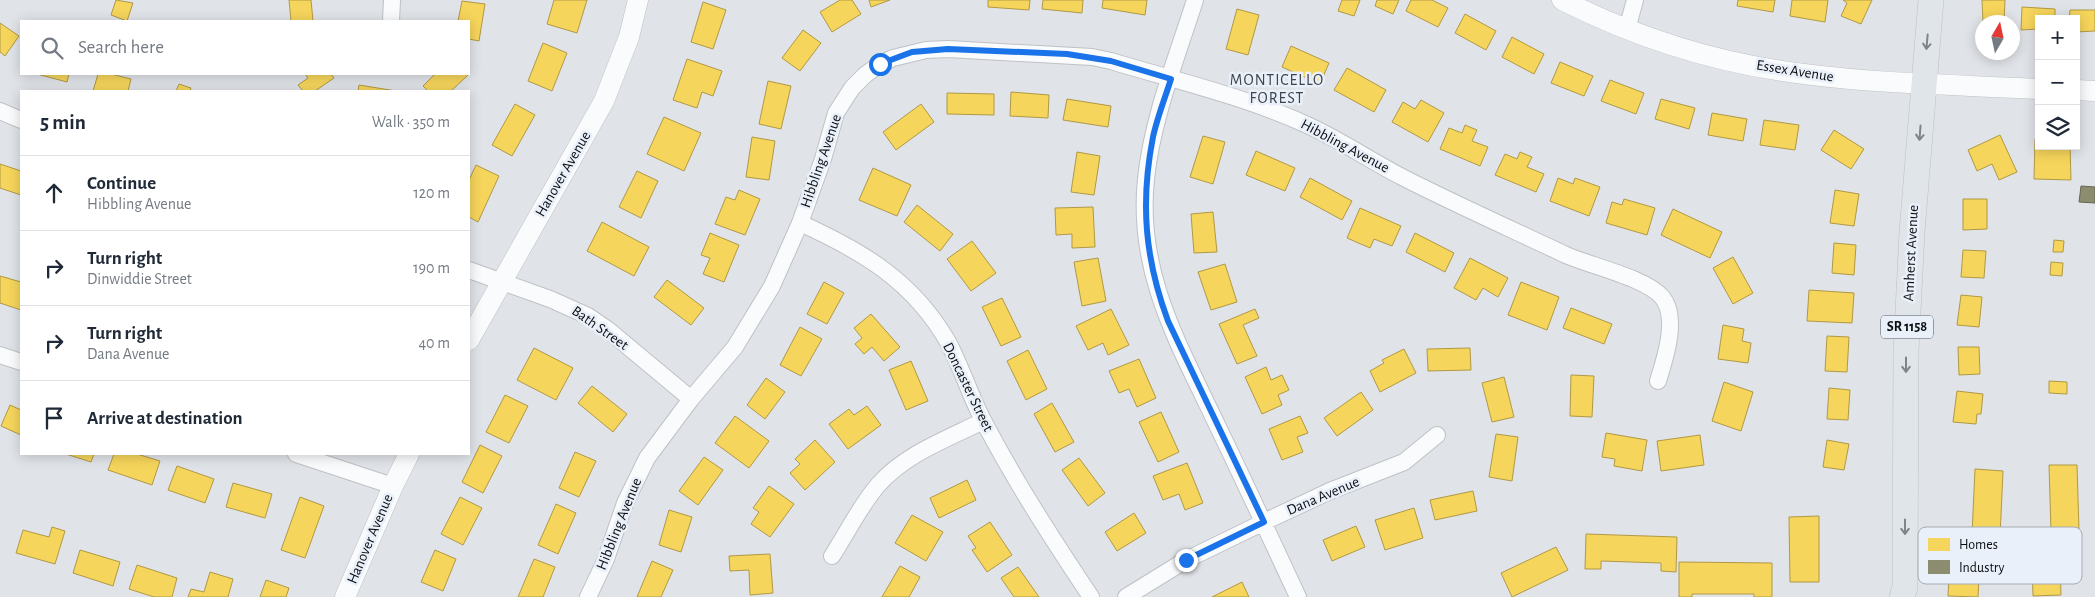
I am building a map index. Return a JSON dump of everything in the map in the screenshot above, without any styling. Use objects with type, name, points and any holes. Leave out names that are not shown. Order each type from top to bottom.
[{"type":"main road","name":"Amherst Avenue","points":[[1905,594],[1906,351],[1912,232],[1931,0]]},
{"type":"street","points":[[390,20],[392,0]]},
{"type":"street","name":"Hanover Avenue","points":[[470,338],[604,101],[629,37],[638,0]]},
{"type":"street","points":[[1195,0],[1154,136],[1146,178],[1146,228],[1152,270],[1158,295],[1168,321],[1298,597]]},
{"type":"street","name":"Essex Avenue","points":[[1562,0],[1627,29],[1734,61],[1792,72],[1880,82],[2035,88]]},
{"type":"street","points":[[1627,29],[1635,0]]},
{"type":"street","name":"Hibbling Avenue","points":[[588,597],[606,559],[634,483],[647,458],[691,399],[743,336],[772,286],[800,223],[823,159],[831,129],[842,102],[865,75],[893,58],[912,52],[948,49],[1067,54],[1111,61],[1264,108],[1304,123],[1400,176],[1468,209],[1573,258],[1648,285],[1663,298],[1669,315],[1669,333],[1665,360],[1658,381]]},
{"type":"street","points":[[2080,90],[2095,91]]},
{"type":"street","points":[[0,111],[20,120]]},
{"type":"street","name":"Doncaster Street","points":[[800,223],[864,255],[889,272],[932,317],[947,341],[983,421],[1038,518],[1091,597]]},
{"type":"street","name":"Bath Street","points":[[470,270],[550,298],[588,316],[691,399]]},
{"type":"street","points":[[0,355],[20,362]]},
{"type":"street","points":[[832,556],[870,495],[891,472],[917,454],[983,421]]},
{"type":"street","name":"Dana Avenue","points":[[1126,597],[1186,560],[1264,522],[1330,491],[1404,462],[1437,435]]},
{"type":"street","points":[[299,455],[393,486]]},
{"type":"street","name":"Hanover Avenue","points":[[345,597],[408,455]]},
{"type":"building: Homes","points":[[116,0],[133,3],[127,20],[111,15]]},
{"type":"building: Homes","points":[[289,0],[311,0],[313,20],[291,20]]},
{"type":"building: Homes","points":[[554,0],[587,0],[577,33],[547,24]]},
{"type":"building: Homes","points":[[840,0],[852,0],[861,14],[832,32],[820,12]]},
{"type":"building: Homes","points":[[869,0],[890,0],[871,7]]},
{"type":"building: Homes","points":[[988,0],[1030,0],[1029,10],[988,7]]},
{"type":"building: Homes","points":[[1043,0],[1083,0],[1082,13],[1042,9]]},
{"type":"building: Homes","points":[[1103,0],[1147,0],[1145,15],[1102,8]]},
{"type":"building: Homes","points":[[1342,0],[1360,0],[1354,16],[1338,11]]},
{"type":"building: Homes","points":[[1377,0],[1399,0],[1393,14],[1375,6]]},
{"type":"building: Homes","points":[[1411,0],[1432,0],[1448,8],[1438,27],[1406,11]]},
{"type":"building: Homes","points":[[1738,0],[1775,0],[1773,12],[1737,6]]},
{"type":"building: Homes","points":[[1792,0],[1828,0],[1825,22],[1790,16]]},
{"type":"building: Homes","points":[[1843,0],[1872,0],[1861,24],[1841,16],[1847,3]]},
{"type":"building: Homes","points":[[1982,0],[2005,0],[2004,15],[1983,15]]},
{"type":"building: Homes","points":[[462,1],[485,4],[479,41],[470,39],[470,20],[458,20]]},
{"type":"building: Homes","points":[[703,2],[726,10],[713,49],[691,42]]},
{"type":"building: Homes","points":[[2022,7],[2055,9],[2055,15],[2035,15],[2035,29],[2021,30]]},
{"type":"building: Homes","points":[[1237,9],[1259,15],[1248,55],[1226,49]]},
{"type":"building: Homes","points":[[2070,10],[2095,10],[2095,31],[2080,32],[2080,15],[2069,15]]},
{"type":"building: Homes","points":[[1465,14],[1496,31],[1486,50],[1455,33]]},
{"type":"building: Homes","points":[[0,23],[19,36],[5,56],[0,52]]},
{"type":"building: Homes","points":[[803,30],[821,43],[800,71],[782,58]]},
{"type":"building: Homes","points":[[1512,37],[1544,54],[1534,74],[1502,57]]},
{"type":"building: Homes","points":[[543,43],[567,53],[552,91],[528,81]]},
{"type":"building: Homes","points":[[1291,46],[1329,63],[1320,84],[1282,67]]},
{"type":"building: Homes","points":[[687,59],[722,71],[713,96],[702,92],[697,108],[673,100]]},
{"type":"building: Homes","points":[[1560,62],[1593,76],[1584,96],[1551,83]]},
{"type":"building: Homes","points":[[1347,68],[1386,90],[1374,112],[1334,90]]},
{"type":"building: Homes","points":[[41,75],[69,75],[67,82]]},
{"type":"building: Homes","points":[[98,75],[115,75],[131,79],[128,90],[93,90]]},
{"type":"building: Homes","points":[[306,75],[332,75],[334,78],[316,90],[302,90],[298,85],[308,78]]},
{"type":"building: Homes","points":[[434,75],[468,75],[452,90],[427,90],[423,86]]},
{"type":"building: Homes","points":[[1610,80],[1644,93],[1636,114],[1601,101]]},
{"type":"building: Homes","points":[[768,81],[791,86],[781,129],[759,124]]},
{"type":"building: Homes","points":[[179,84],[191,88],[190,90],[176,90]]},
{"type":"building: Homes","points":[[359,85],[390,90],[358,90]]},
{"type":"building: Homes","points":[[1011,92],[1049,95],[1048,118],[1010,116]]},
{"type":"building: Homes","points":[[947,93],[994,94],[994,115],[947,114]]},
{"type":"building: Homes","points":[[1067,99],[1111,106],[1108,127],[1063,120]]},
{"type":"building: Homes","points":[[1661,99],[1695,108],[1689,129],[1655,119]]},
{"type":"building: Homes","points":[[1421,100],[1444,113],[1428,142],[1392,122],[1403,102],[1415,109]]},
{"type":"building: Homes","points":[[515,104],[535,115],[512,156],[492,145]]},
{"type":"building: Homes","points":[[921,104],[934,122],[896,150],[883,132]]},
{"type":"building: Homes","points":[[1712,113],[1747,119],[1743,141],[1708,135]]},
{"type":"building: Homes","points":[[664,117],[701,133],[684,171],[647,154]]},
{"type":"building: Homes","points":[[1764,120],[1799,125],[1795,150],[1760,145]]},
{"type":"building: Homes","points":[[1465,125],[1477,130],[1472,141],[1488,147],[1480,166],[1440,149],[1449,128],[1462,133]]},
{"type":"building: Homes","points":[[1834,130],[1864,149],[1851,169],[1821,150]]},
{"type":"building: Homes","points":[[2000,135],[2017,172],[1999,180],[1992,164],[1977,171],[1968,150]]},
{"type":"building: Homes","points":[[1203,136],[1225,142],[1213,184],[1190,177]]},
{"type":"building: Homes","points":[[752,137],[775,141],[769,180],[746,177]]},
{"type":"building: Homes","points":[[2035,139],[2035,150],[2070,150],[2071,180],[2034,179]]},
{"type":"building: Homes","points":[[1256,151],[1295,168],[1285,191],[1246,175]]},
{"type":"building: Homes","points":[[1077,152],[1100,156],[1094,195],[1071,192]]},
{"type":"building: Homes","points":[[1520,152],[1532,157],[1527,167],[1544,174],[1536,192],[1495,175],[1505,154],[1517,159]]},
{"type":"building: Homes","points":[[0,164],[20,171],[20,195],[0,188]]},
{"type":"building: Homes","points":[[476,165],[499,176],[478,222],[470,218],[470,178]]},
{"type":"building: Homes","points":[[873,168],[911,185],[897,216],[859,200]]},
{"type":"building: Homes","points":[[637,171],[658,181],[641,218],[619,207]]},
{"type":"building: Homes","points":[[1310,178],[1352,201],[1342,220],[1300,197]]},
{"type":"building: Homes","points":[[1558,178],[1573,184],[1575,178],[1600,187],[1589,216],[1550,201]]},
{"type":"building: Homes","points":[[739,190],[760,199],[745,235],[715,224],[726,197],[735,200]]},
{"type":"building: Homes","points":[[1835,190],[1859,194],[1854,226],[1830,223]]},
{"type":"building: Homes","points":[[1624,199],[1655,208],[1647,235],[1606,223],[1612,202],[1622,205]]},
{"type":"building: Homes","points":[[1963,199],[1987,199],[1987,229],[1963,230]]},
{"type":"building: Homes","points":[[917,205],[953,234],[940,251],[904,222]]},
{"type":"building: Homes","points":[[1093,207],[1095,247],[1072,248],[1072,234],[1056,235],[1055,208]]},
{"type":"building: Homes","points":[[1360,208],[1401,226],[1392,246],[1374,239],[1370,248],[1347,238]]},
{"type":"building: Homes","points":[[1673,209],[1722,232],[1710,258],[1661,235]]},
{"type":"building: Homes","points":[[1213,212],[1217,252],[1194,253],[1191,214]]},
{"type":"building: Homes","points":[[602,222],[649,247],[634,276],[587,251]]},
{"type":"building: Homes","points":[[710,233],[739,245],[724,282],[703,274],[710,258],[701,255]]},
{"type":"building: Homes","points":[[1415,233],[1454,253],[1445,272],[1406,252]]},
{"type":"building: Homes","points":[[2054,240],[2064,241],[2063,252],[2053,252]]},
{"type":"building: Homes","points":[[972,241],[996,273],[971,291],[947,259]]},
{"type":"building: Homes","points":[[1834,243],[1856,245],[1854,275],[1832,273]]},
{"type":"building: Homes","points":[[1963,250],[1986,251],[1984,278],[1961,277]]},
{"type":"building: Homes","points":[[1733,257],[1753,293],[1733,304],[1713,268]]},
{"type":"building: Homes","points":[[1098,258],[1106,301],[1082,306],[1074,262]]},
{"type":"building: Homes","points":[[1470,258],[1508,278],[1498,297],[1483,288],[1476,300],[1454,288]]},
{"type":"building: Homes","points":[[2051,262],[2063,263],[2062,276],[2050,275]]},
{"type":"building: Homes","points":[[1225,264],[1237,302],[1211,310],[1198,272]]},
{"type":"building: Homes","points":[[0,276],[20,282],[20,310],[0,303]]},
{"type":"building: Homes","points":[[667,280],[704,308],[691,325],[654,297]]},
{"type":"building: Homes","points":[[824,282],[844,293],[827,324],[807,314]]},
{"type":"building: Homes","points":[[1521,282],[1559,297],[1547,330],[1508,315]]},
{"type":"building: Homes","points":[[1809,290],[1854,293],[1852,323],[1807,321]]},
{"type":"building: Homes","points":[[1961,295],[1982,297],[1979,327],[1957,325]]},
{"type":"building: Homes","points":[[1002,298],[1021,337],[1001,346],[982,307]]},
{"type":"building: Homes","points":[[1571,308],[1612,324],[1604,344],[1563,328]]},
{"type":"building: Homes","points":[[1111,309],[1129,345],[1108,355],[1103,343],[1088,350],[1076,326]]},
{"type":"building: Homes","points":[[1255,309],[1259,318],[1243,325],[1257,356],[1237,364],[1219,324]]},
{"type":"building: Homes","points":[[871,314],[900,347],[884,361],[872,347],[864,354],[855,344],[862,338],[854,328]]},
{"type":"building: Homes","points":[[1723,325],[1744,329],[1742,341],[1751,343],[1748,363],[1718,359]]},
{"type":"building: Homes","points":[[800,327],[822,339],[801,376],[780,365]]},
{"type":"building: Homes","points":[[1827,336],[1849,337],[1847,372],[1825,371]]},
{"type":"building: Homes","points":[[1958,347],[1979,347],[1980,374],[1959,375]]},
{"type":"building: Homes","points":[[534,348],[573,368],[556,400],[517,380]]},
{"type":"building: Homes","points":[[1470,348],[1471,370],[1428,371],[1427,349]]},
{"type":"building: Homes","points":[[1404,349],[1416,373],[1380,392],[1370,371],[1384,363],[1382,360]]},
{"type":"building: Homes","points":[[1028,350],[1047,389],[1026,400],[1007,361]]},
{"type":"building: Homes","points":[[1139,359],[1156,398],[1137,407],[1129,389],[1119,393],[1109,371]]},
{"type":"building: Homes","points":[[911,361],[928,401],[906,410],[889,370]]},
{"type":"building: Homes","points":[[1266,367],[1271,380],[1282,375],[1289,390],[1278,395],[1282,405],[1262,414],[1245,377]]},
{"type":"building: Homes","points":[[1571,375],[1594,376],[1592,417],[1570,416]]},
{"type":"building: Homes","points":[[1504,377],[1514,417],[1492,422],[1482,383]]},
{"type":"building: Homes","points":[[766,378],[785,392],[765,419],[747,405]]},
{"type":"building: Homes","points":[[2049,381],[2067,382],[2067,394],[2049,393]]},
{"type":"building: Homes","points":[[1724,382],[1753,392],[1741,431],[1712,421]]},
{"type":"building: Homes","points":[[592,386],[627,414],[613,432],[578,403]]},
{"type":"building: Homes","points":[[1829,388],[1850,390],[1848,420],[1827,419]]},
{"type":"building: Homes","points":[[1957,391],[1983,394],[1981,414],[1977,414],[1976,424],[1953,422]]},
{"type":"building: Homes","points":[[1361,392],[1373,410],[1337,436],[1324,418]]},
{"type":"building: Homes","points":[[505,395],[528,406],[509,443],[486,432]]},
{"type":"building: Homes","points":[[1052,403],[1074,442],[1055,452],[1034,414]]},
{"type":"building: Homes","points":[[10,405],[20,410],[20,435],[1,426]]},
{"type":"building: Homes","points":[[867,406],[881,425],[848,449],[829,424],[849,409],[854,415]]},
{"type":"building: Homes","points":[[1161,412],[1179,452],[1158,462],[1139,422]]},
{"type":"building: Homes","points":[[735,416],[769,441],[749,468],[715,443]]},
{"type":"building: Homes","points":[[1300,416],[1308,433],[1297,437],[1303,452],[1282,460],[1269,429]]},
{"type":"building: Homes","points":[[1606,433],[1647,440],[1642,471],[1614,466],[1615,459],[1602,457]]},
{"type":"building: Homes","points":[[1496,434],[1518,437],[1512,481],[1489,477]]},
{"type":"building: Homes","points":[[1700,435],[1704,465],[1661,471],[1657,441]]},
{"type":"building: Homes","points":[[815,440],[835,462],[805,490],[790,473],[800,464],[795,459]]},
{"type":"building: Homes","points":[[1827,440],[1849,444],[1844,470],[1823,467]]},
{"type":"building: Homes","points":[[480,445],[502,456],[483,493],[462,482]]},
{"type":"building: Homes","points":[[575,452],[596,461],[579,497],[559,488]]},
{"type":"building: Homes","points":[[69,455],[94,455],[91,462]]},
{"type":"building: Homes","points":[[114,455],[140,455],[160,461],[152,485],[108,470]]},
{"type":"building: Homes","points":[[704,457],[723,470],[698,505],[679,491]]},
{"type":"building: Homes","points":[[1079,458],[1105,493],[1088,506],[1062,470]]},
{"type":"building: Homes","points":[[1187,463],[1203,503],[1185,510],[1179,494],[1163,500],[1153,476]]},
{"type":"building: Homes","points":[[2049,465],[2077,465],[2079,527],[2051,527]]},
{"type":"building: Homes","points":[[177,466],[214,479],[205,503],[168,490]]},
{"type":"building: Homes","points":[[1975,469],[2003,471],[2000,527],[1972,527]]},
{"type":"building: Homes","points":[[967,480],[976,500],[939,518],[930,498]]},
{"type":"building: Homes","points":[[233,483],[272,494],[265,518],[226,507]]},
{"type":"building: Homes","points":[[769,486],[794,504],[770,537],[751,524],[759,512],[753,508]]},
{"type":"building: Homes","points":[[1473,491],[1477,511],[1435,520],[1430,500]]},
{"type":"building: Homes","points":[[300,497],[324,506],[305,558],[281,550]]},
{"type":"building: Homes","points":[[460,497],[482,508],[463,545],[441,534]]},
{"type":"building: Homes","points":[[556,504],[576,513],[558,554],[538,545]]},
{"type":"building: Homes","points":[[1414,508],[1423,538],[1385,550],[1375,520]]},
{"type":"building: Homes","points":[[669,510],[692,517],[681,552],[659,545]]},
{"type":"building: Homes","points":[[1134,513],[1146,533],[1117,551],[1105,532]]},
{"type":"building: Homes","points":[[912,515],[943,532],[926,561],[895,543]]},
{"type":"building: Homes","points":[[1819,516],[1819,582],[1790,582],[1789,517]]},
{"type":"building: Homes","points":[[990,522],[1012,555],[987,572],[972,550],[976,548],[968,536]]},
{"type":"building: Homes","points":[[1356,526],[1365,547],[1332,561],[1323,540]]},
{"type":"building: Homes","points":[[52,527],[65,531],[55,564],[16,553],[23,530],[49,537]]},
{"type":"building: Homes","points":[[1586,534],[1677,537],[1676,572],[1661,571],[1661,563],[1601,561],[1601,569],[1585,569]]},
{"type":"building: Homes","points":[[1556,547],[1568,570],[1512,597],[1501,573]]},
{"type":"building: Homes","points":[[80,550],[120,562],[113,586],[73,573]]},
{"type":"building: Homes","points":[[435,550],[456,559],[443,591],[421,582]]},
{"type":"building: Homes","points":[[770,554],[773,593],[750,595],[749,570],[730,571],[729,556]]},
{"type":"building: Homes","points":[[534,559],[555,567],[543,597],[518,597]]},
{"type":"building: Homes","points":[[652,561],[673,570],[661,597],[637,597]]},
{"type":"building: Homes","points":[[1679,562],[1772,563],[1772,597],[1754,597],[1754,594],[1692,594],[1692,597],[1679,597]]},
{"type":"building: Homes","points":[[137,565],[177,578],[172,597],[154,597],[129,589]]},
{"type":"building: Homes","points":[[900,566],[920,577],[909,597],[882,597]]},
{"type":"building: Homes","points":[[1018,567],[1039,597],[1014,597],[1001,578]]},
{"type":"building: Homes","points":[[210,572],[233,579],[228,597],[188,597],[191,589],[204,592]]},
{"type":"building: Homes","points":[[266,580],[289,588],[286,597],[260,597]]},
{"type":"building: Homes","points":[[1242,582],[1249,597],[1212,597]]},
{"type":"building: Homes","points":[[1949,584],[1979,584],[1978,597],[1948,596]]},
{"type":"building: Homes","points":[[2033,584],[2061,584],[2061,595],[2033,596]]},
{"type":"building: Industry","points":[[2081,186],[2095,187],[2095,203],[2079,202]]},
{"type":"district","name":"MONTICELLO FOREST","points":[[1277,89]]},
{"type":"route","points":[[880,64],[912,52],[926,50],[948,49],[1067,54],[1111,61],[1171,79],[1154,136],[1146,178],[1146,228],[1152,270],[1158,295],[1168,321],[1264,522],[1186,560]]}]
